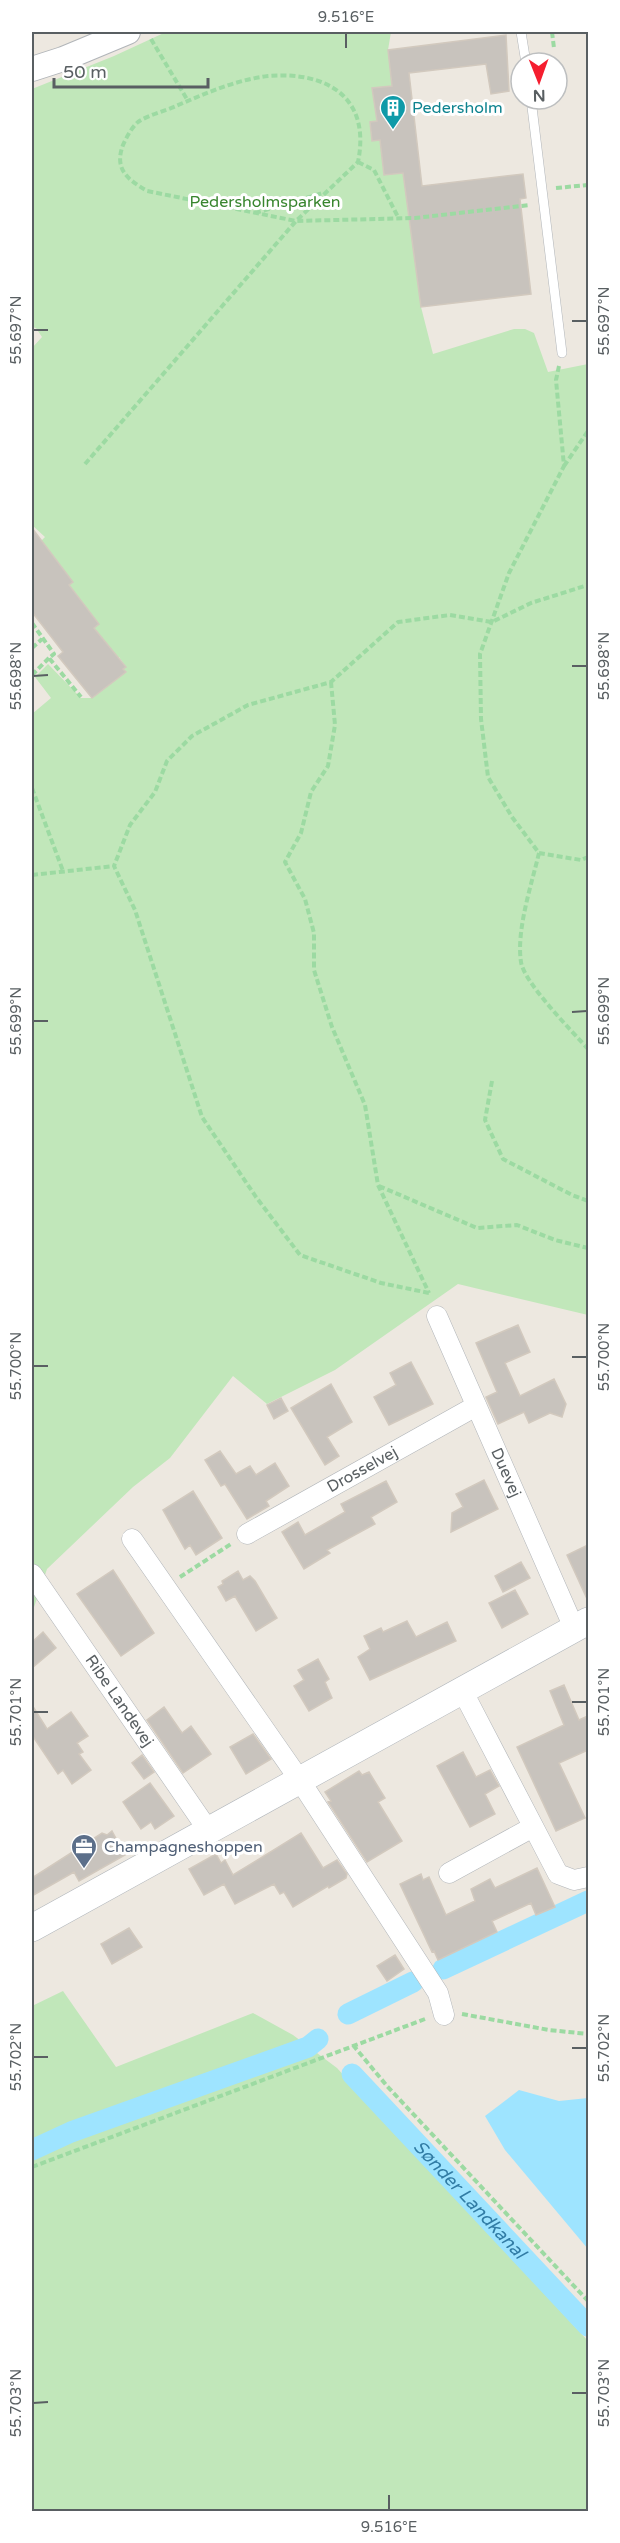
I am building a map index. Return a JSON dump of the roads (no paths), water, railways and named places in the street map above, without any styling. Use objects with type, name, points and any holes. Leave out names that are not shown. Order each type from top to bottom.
[{"type":"main road","points":[[32,1928],[581,1625]]},
{"type":"street","points":[[32,69],[63,59],[128,32]]},
{"type":"street","name":"Duevej","points":[[437,1316],[476,1406],[581,1625]]},
{"type":"street","name":"Drosselvej","points":[[247,1534],[476,1406]]},
{"type":"street","points":[[132,1539],[299,1779],[438,1994],[444,2015]]},
{"type":"street","name":"Ribe Landevej","points":[[32,1574],[208,1830]]},
{"type":"street","points":[[462,1690],[558,1874],[574,1880],[588,1877]]},
{"type":"street","points":[[449,1874],[534,1827]]},
{"type":"lane","points":[[521,32],[524,51]]},
{"type":"lane","points":[[533,111],[562,353]]},
{"type":"water","points":[[519,2090],[559,2101],[588,2098],[588,2249],[505,2150],[485,2116]]},
{"type":"waterway","name":"Sønder Landkanal","points":[[443,1969],[588,1901]]},
{"type":"waterway","name":"Sønder Landkanal","points":[[348,2014],[413,1982]]},
{"type":"waterway","points":[[32,2150],[71,2132],[308,2047],[318,2039]]},
{"type":"waterway","name":"Sønder Landkanal","points":[[352,2074],[588,2326]]},
{"type":"place","name":"Pedersholm","points":[[393,131]]},
{"type":"place","name":"Champagneshoppen","points":[[84,1870]]},
{"type":"park label","name":"Pedersholmsparken","points":[[265,202]]}]
